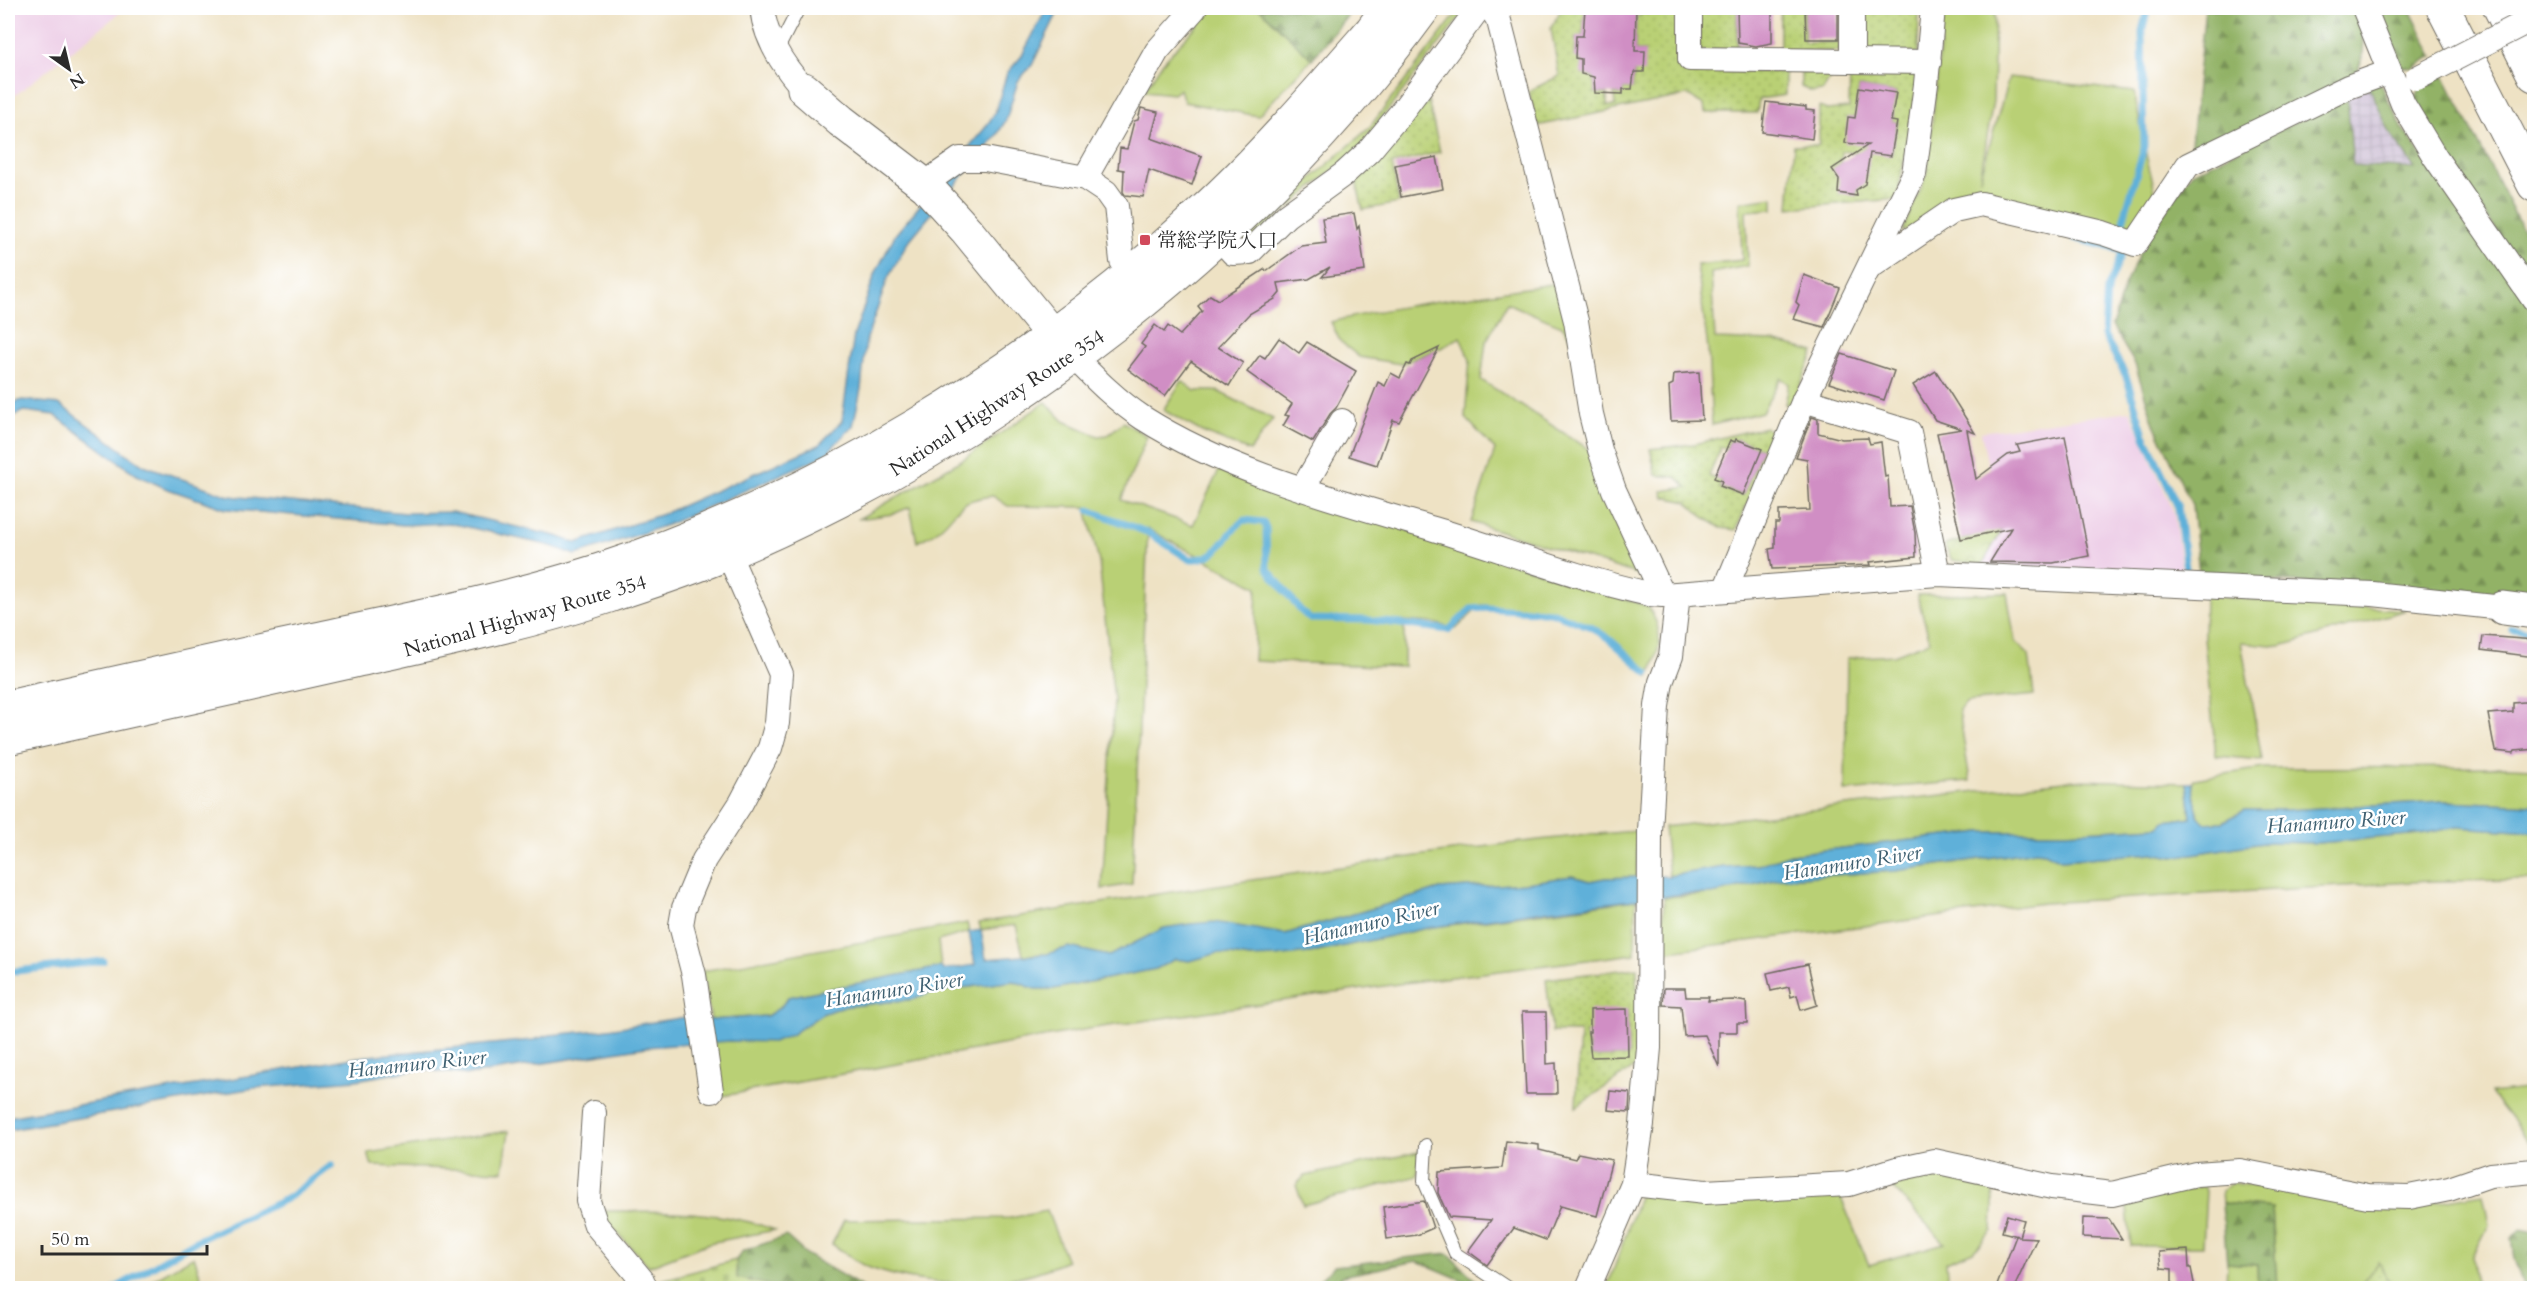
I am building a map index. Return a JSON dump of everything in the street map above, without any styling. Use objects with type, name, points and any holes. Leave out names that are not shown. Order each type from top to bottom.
[{"type":"main road","name":"National Highway Route 354","points":[[1208,226],[1288,125],[1372,30],[1388,8]]},
{"type":"main road","name":"National Highway Route 354","points":[[8,707],[462,608],[597,570],[814,514],[883,478],[952,436],[1308,147],[1394,49],[1424,8]]},
{"type":"main road","points":[[2443,8],[2535,186]]},
{"type":"main road","points":[[2499,8],[2535,75]]},
{"type":"main road","points":[[804,89],[926,186],[968,231],[1062,345]]},
{"type":"main road","name":"National Highway Route 354","points":[[8,738],[473,634],[606,597],[723,539]]},
{"type":"street","points":[[762,8],[776,52],[804,89]]},
{"type":"street","points":[[1085,178],[1157,51],[1195,8]]},
{"type":"street","points":[[1208,226],[1233,253],[1250,252],[1286,216],[1344,174],[1368,151],[1400,114],[1479,8]]},
{"type":"street","points":[[1491,8],[1499,21],[1576,321],[1591,414],[1600,450],[1614,490],[1670,595],[1671,656],[1661,682],[1657,706],[1650,832],[1647,1073],[1634,1184],[1595,1267],[1588,1288]]},
{"type":"street","points":[[1690,8],[1690,59],[1929,62]]},
{"type":"street","points":[[1852,8],[1852,61]]},
{"type":"street","points":[[1725,590],[1804,400],[1914,174],[1929,62],[1933,8]]},
{"type":"street","points":[[2364,8],[2401,79],[2403,104],[2435,157],[2535,300]]},
{"type":"street","points":[[1870,267],[1954,210],[1981,204],[2103,233],[2135,244],[2188,165],[2348,87],[2401,79],[2535,18]]},
{"type":"street","points":[[926,186],[960,159],[985,159],[1085,178],[1106,192],[1116,206],[1119,246],[1138,287]]},
{"type":"street","points":[[1062,345],[1110,393],[1142,417],[1225,460],[1303,488],[1637,591],[1670,595],[1938,574],[2373,594],[2519,610]]},
{"type":"street","points":[[1804,400],[1909,432],[1938,574]]},
{"type":"street","points":[[1303,488],[1342,421]]},
{"type":"street","points":[[711,1092],[694,975],[681,925],[684,908],[704,860],[741,803],[770,748],[777,723],[782,674],[723,539]]},
{"type":"street","points":[[594,1113],[588,1201],[596,1225],[642,1280],[645,1288]]},
{"type":"street","points":[[1634,1184],[1705,1192],[1849,1184],[1897,1169],[1934,1161],[2052,1187],[2112,1194],[2196,1174],[2240,1171],[2368,1196],[2409,1197],[2449,1189],[2490,1175],[2535,1171]]},
{"type":"lane","points":[[776,52],[799,8]]},
{"type":"lane","points":[[1426,1145],[1424,1181],[1455,1253],[1508,1288]]},
{"type":"shaded area","points":[[8,8],[126,8],[8,101]]},
{"type":"shaded area","points":[[2369,86],[2390,133],[2416,169],[2353,165],[2347,96]]},
{"type":"shaded area","points":[[2130,411],[2174,513],[2182,575],[1982,565],[2003,528],[2012,494],[1988,466],[1981,432]]},
{"type":"green space","points":[[1213,8],[1259,8],[1312,59],[1258,116],[1184,102],[1180,89],[1173,94],[1144,91],[1163,62]]},
{"type":"green space","points":[[1259,8],[1354,8],[1312,59]]},
{"type":"green space","points":[[1461,8],[1467,8],[1358,149],[1246,244],[1237,244],[1369,128]]},
{"type":"green space","points":[[1562,8],[1585,8],[1583,36],[1576,37],[1575,57],[1581,59],[1582,74],[1594,77],[1595,93],[1607,94],[1607,106],[1615,106],[1614,94],[1623,94],[1623,89],[1632,89],[1634,72],[1645,51],[1635,51],[1636,16],[1641,16],[1641,8],[1680,8],[1681,71],[1785,72],[1785,95],[1759,99],[1757,113],[1705,113],[1704,105],[1687,95],[1536,126],[1529,91],[1559,76],[1551,28]]},
{"type":"green space","points":[[1585,8],[1608,8],[1608,10]]},
{"type":"green space","points":[[1697,8],[1737,8],[1737,50],[1700,51]]},
{"type":"green space","points":[[1780,8],[1804,8],[1804,43],[1838,42],[1841,51],[1780,51]]},
{"type":"green space","points":[[1863,8],[1919,8],[1918,53],[1865,51],[1866,23]]},
{"type":"green space","points":[[1944,8],[1995,8],[1993,101],[1980,179],[2009,77],[2134,92],[2156,194],[2127,231],[2045,210],[1978,187],[1977,195],[1902,232],[1927,174]]},
{"type":"green space","points":[[2205,8],[2359,8],[2364,44],[2354,80],[2194,157],[2191,144]]},
{"type":"green space","points":[[2372,8],[2409,8],[2433,56],[2413,68],[2399,66]]},
{"type":"green space","points":[[1907,70],[1914,74],[1918,82],[1897,199],[1789,208],[1794,145],[1819,145],[1819,107],[1827,110],[1849,108],[1850,72]],"holes":[[[1859,87],[1896,93],[1891,121],[1897,122],[1891,155],[1879,142],[1848,118],[1855,118]],[[1842,151],[1869,155],[1856,196],[1833,169],[1841,163]]]},
{"type":"green space","points":[[1833,71],[1823,91],[1812,92],[1801,87],[1801,72]]},
{"type":"green space","points":[[2444,75],[2534,253],[2534,287],[2412,104],[2421,87]]},
{"type":"green space","points":[[2379,82],[2403,129],[2534,310],[2534,595],[2518,592],[2505,599],[2206,575],[2199,572],[2192,505],[2154,424],[2135,364],[2112,326],[2125,284],[2150,231],[2192,173],[2347,96],[2353,165],[2415,169],[2390,133],[2369,86]]},
{"type":"green space","points":[[1428,100],[1440,152],[1392,164],[1399,203],[1363,210],[1356,181]]},
{"type":"green space","points":[[1773,197],[1773,209],[1746,211],[1748,266],[1711,273],[1715,339],[1773,341],[1814,352],[1792,405],[1785,404],[1789,384],[1781,378],[1762,412],[1712,425],[1708,349],[1697,265],[1742,260],[1740,202]]},
{"type":"green space","points":[[1557,283],[1572,340],[1562,326],[1507,303],[1486,342],[1481,380],[1592,451],[1643,576],[1471,522],[1495,450],[1465,417],[1470,360],[1460,337],[1443,347],[1401,364],[1359,357],[1340,341],[1331,322],[1415,305]]},
{"type":"green space","points":[[1182,381],[1195,391],[1217,391],[1273,419],[1250,451],[1202,432],[1163,410]]},
{"type":"green space","points":[[1046,402],[1064,421],[1098,436],[1108,435],[1123,422],[1147,436],[1121,500],[1193,525],[1219,470],[1647,606],[1659,632],[1656,658],[1649,677],[1601,633],[1552,610],[1481,605],[1456,629],[1434,623],[1404,621],[1404,667],[1254,661],[1257,587],[1148,529],[1132,884],[1102,889],[1114,700],[1099,562],[1086,507],[1008,506],[993,496],[980,498],[965,503],[936,532],[917,542],[910,507],[893,514],[858,519],[962,460]]},
{"type":"green space","points":[[1765,427],[1776,436],[1736,530],[1721,528],[1702,516],[1687,502],[1664,497],[1662,491],[1687,487],[1676,477],[1656,475],[1650,449],[1694,444]],"holes":[[[1736,439],[1762,449],[1743,495],[1719,488],[1722,481],[1709,476],[1721,447],[1726,448],[1730,440],[1735,442]]]},
{"type":"green space","points":[[1970,528],[2003,528],[1982,565],[1952,560],[1944,545],[1971,538]]},
{"type":"green space","points":[[2007,593],[2015,642],[2029,655],[2034,695],[1967,702],[1959,710],[1970,781],[1845,791],[1847,658],[1894,655],[1930,641],[1917,595]]},
{"type":"green space","points":[[2205,596],[2406,610],[2281,646],[2241,642],[2262,760],[2216,756],[2204,638]]},
{"type":"green space","points":[[2264,768],[2534,768],[2534,805],[2443,801],[2287,810],[2245,810],[2223,822],[2204,823],[2198,815],[2192,784],[2194,779]]},
{"type":"green space","points":[[2073,780],[2187,783],[2191,817],[2166,821],[2158,827],[2065,832],[1981,832],[1791,854],[1758,865],[1724,867],[1669,876],[1664,827]]},
{"type":"green space","points":[[2457,827],[2534,832],[2534,880],[2431,881],[2044,903],[1662,952],[1664,897],[1712,894],[1783,878],[1896,871],[2036,851],[2045,852],[2061,860],[2153,853],[2173,857],[2269,842],[2318,843],[2420,834]]},
{"type":"green space","points":[[1637,831],[1637,877],[1590,881],[1572,876],[1526,883],[1440,889],[1285,934],[1164,928],[1109,956],[1069,947],[1047,954],[1023,955],[1016,925],[981,930],[979,923],[1156,894],[1447,852]]},
{"type":"green space","points":[[1636,900],[1635,954],[1412,982],[1088,1029],[717,1097],[710,1042],[791,1035],[822,1014],[841,1007],[915,999],[932,992],[1014,981],[1035,989],[1054,989],[1156,969],[1175,959],[1190,961],[1218,953],[1250,958],[1317,952],[1427,928]]},
{"type":"green space","points":[[967,923],[969,932],[938,941],[941,967],[788,997],[781,1007],[767,1016],[711,1020],[702,971]]},
{"type":"green space","points":[[1637,968],[1639,1064],[1576,1107],[1580,1032],[1552,1032],[1546,979]],"holes":[[[1627,1010],[1628,1056],[1591,1057],[1585,1032],[1590,1032]]]},
{"type":"green space","points":[[2534,1088],[2534,1148],[2491,1093]]},
{"type":"green space","points":[[509,1131],[503,1171],[372,1166],[368,1153]]},
{"type":"green space","points":[[1419,1152],[1418,1176],[1303,1205],[1296,1185],[1305,1176]]},
{"type":"green space","points":[[1936,1171],[1994,1183],[1992,1231],[1973,1251],[1946,1262],[1948,1288],[1604,1288],[1611,1277],[1641,1191],[1839,1193],[1869,1265],[1944,1243],[1887,1181]]},
{"type":"green space","points":[[2232,1183],[2436,1202],[2483,1194],[2489,1225],[2473,1256],[2476,1288],[2393,1288],[2378,1262],[2359,1288],[2277,1288],[2272,1208],[2222,1203],[2221,1191]]},
{"type":"green space","points":[[2204,1186],[2206,1191],[2203,1246],[2131,1246],[2126,1199],[2141,1199]]},
{"type":"green space","points":[[2222,1203],[2272,1208],[2277,1288],[2258,1288],[2257,1265],[2227,1263]]},
{"type":"green space","points":[[604,1211],[712,1215],[755,1223],[775,1230],[709,1243],[649,1266],[608,1223]]},
{"type":"green space","points":[[1047,1211],[1067,1261],[1019,1277],[994,1281],[942,1283],[917,1280],[867,1267],[832,1244],[844,1220],[1010,1218]]},
{"type":"green space","points":[[2521,1230],[2534,1233],[2534,1288],[2524,1288],[2514,1259],[2511,1238]]},
{"type":"green space","points":[[786,1236],[807,1255],[864,1288],[781,1288],[737,1278],[736,1260],[743,1251]]},
{"type":"green space","points":[[1448,1253],[1483,1288],[1474,1288],[1474,1285],[1417,1261],[1342,1276],[1338,1288],[1311,1288],[1334,1266]]},
{"type":"green space","points":[[194,1256],[204,1288],[139,1288]]},
{"type":"green space","points":[[736,1260],[737,1278],[781,1288],[658,1288],[658,1281]]},
{"type":"green space","points":[[2378,1262],[2393,1288],[2359,1288]]},
{"type":"green space","points":[[2227,1263],[2257,1265],[2258,1288],[2226,1288]]},
{"type":"water","points":[[1047,8],[1060,8],[1032,65],[1018,81],[1006,120],[997,135],[908,242],[888,278],[866,341],[861,389],[853,426],[825,455],[667,525],[576,555],[551,546],[450,523],[404,525],[226,509],[165,488],[137,475],[54,415],[24,411],[8,418],[8,405],[22,400],[59,404],[141,464],[229,496],[406,513],[452,512],[556,536],[576,543],[663,514],[819,445],[842,421],[854,335],[876,272],[895,235],[995,113],[1007,73],[1021,57]]},
{"type":"water","name":"Hanamuro River","points":[[2187,783],[2192,783],[2198,815],[2204,823],[2223,822],[2245,810],[2287,810],[2443,801],[2534,805],[2534,832],[2457,827],[2420,834],[2318,843],[2269,842],[2173,857],[2153,853],[2061,860],[2045,852],[2036,851],[1896,871],[1783,878],[1712,894],[1683,894],[1427,928],[1317,952],[1250,958],[1218,953],[1190,961],[1175,959],[1156,969],[1054,989],[1035,989],[1014,981],[932,992],[915,999],[841,1007],[822,1014],[791,1035],[773,1042],[730,1041],[646,1047],[468,1075],[420,1069],[356,1080],[254,1088],[8,1130],[8,1117],[359,1057],[533,1040],[550,1035],[686,1017],[711,1020],[767,1016],[781,1007],[788,997],[941,967],[943,970],[975,965],[969,932],[981,930],[986,959],[1047,954],[1069,947],[1109,956],[1164,928],[1214,922],[1285,934],[1440,889],[1526,883],[1572,876],[1590,881],[1605,878],[1669,876],[1724,867],[1758,865],[1791,854],[1981,832],[2065,832],[2158,827],[2166,821],[2191,817]]},
{"type":"building","points":[[1585,8],[1608,10],[1608,8],[1636,8],[1635,51],[1645,51],[1644,72],[1634,72],[1632,89],[1623,89],[1623,94],[1595,93],[1594,77],[1581,74],[1581,59],[1575,58],[1576,36],[1583,36]]},
{"type":"building","points":[[1737,8],[1772,8],[1772,43],[1756,46],[1738,43]]},
{"type":"building","points":[[1805,8],[1838,9],[1838,39],[1806,39]]},
{"type":"building","points":[[1859,87],[1896,93],[1891,121],[1897,122],[1891,156],[1870,153],[1865,184],[1856,190],[1857,196],[1838,193],[1839,179],[1832,169],[1868,145],[1845,143],[1848,117],[1855,118]]},
{"type":"building","points":[[1766,102],[1806,107],[1806,110],[1815,111],[1812,139],[1762,132]]},
{"type":"building","points":[[1141,108],[1158,112],[1151,138],[1202,156],[1192,185],[1149,170],[1143,197],[1125,195],[1123,192],[1124,170],[1118,169],[1120,148],[1127,149],[1134,121],[1138,120]]},
{"type":"building","points":[[1437,157],[1443,189],[1401,197],[1395,165]]},
{"type":"building","points":[[1354,213],[1357,229],[1359,226],[1365,271],[1322,277],[1330,267],[1309,279],[1278,283],[1280,293],[1275,299],[1249,314],[1218,347],[1243,363],[1229,386],[1191,361],[1165,396],[1128,369],[1145,347],[1141,344],[1155,325],[1164,332],[1168,326],[1180,335],[1202,311],[1198,306],[1210,295],[1218,300],[1265,269],[1266,271],[1301,246],[1326,243],[1322,218]]},
{"type":"building","points":[[1804,275],[1840,288],[1824,327],[1793,319],[1799,305],[1796,302]]},
{"type":"building","points":[[1279,338],[1299,353],[1307,342],[1356,371],[1336,408],[1313,442],[1283,426],[1289,416],[1285,415],[1292,404],[1247,372],[1260,355],[1265,358]]},
{"type":"building","points":[[1439,348],[1399,422],[1393,420],[1377,465],[1349,456],[1378,382],[1385,386],[1391,373],[1400,378],[1407,364],[1410,365],[1412,361]]},
{"type":"building","points":[[1842,354],[1894,371],[1884,400],[1829,383]]},
{"type":"building","points":[[1936,371],[1975,433],[1967,430],[1976,479],[2008,455],[2020,452],[2017,445],[2065,436],[2089,556],[2053,563],[1990,562],[2011,528],[1961,539],[1937,433],[1962,429],[1935,420],[1913,385]]},
{"type":"building","points":[[1699,372],[1702,420],[1671,421],[1669,386],[1673,384],[1674,374]]},
{"type":"building","points":[[1812,417],[1818,419],[1818,433],[1842,439],[1868,438],[1870,444],[1881,442],[1885,477],[1888,476],[1890,507],[1910,506],[1915,533],[1916,557],[1870,562],[1871,565],[1772,569],[1769,549],[1775,548],[1775,523],[1779,523],[1779,511],[1810,510],[1807,459],[1796,457]]},
{"type":"building","points":[[1736,439],[1762,449],[1743,495],[1720,486],[1722,481],[1714,478],[1730,440],[1735,442]]},
{"type":"building","points":[[2483,636],[2535,640],[2535,657],[2481,650]]},
{"type":"building","points":[[2535,701],[2535,749],[2514,753],[2495,751],[2488,714],[2513,712],[2513,703]]},
{"type":"building","points":[[1808,964],[1817,1005],[1801,1010],[1797,995],[1791,997],[1789,987],[1771,991],[1767,973]]},
{"type":"building","points":[[1664,988],[1685,988],[1686,997],[1709,997],[1708,1001],[1746,1002],[1747,1023],[1737,1023],[1737,1032],[1719,1032],[1719,1067],[1705,1035],[1684,1036],[1681,1006],[1663,1005]]},
{"type":"building","points":[[1627,1009],[1628,1056],[1591,1057],[1588,1032],[1590,1032],[1590,1010]]},
{"type":"building","points":[[1522,1012],[1546,1012],[1547,1064],[1556,1063],[1557,1094],[1526,1094]]},
{"type":"building","points":[[1610,1091],[1630,1093],[1629,1112],[1608,1110]]},
{"type":"building","points":[[1506,1141],[1539,1145],[1539,1150],[1575,1159],[1578,1153],[1612,1160],[1597,1216],[1560,1206],[1546,1240],[1514,1228],[1487,1265],[1468,1251],[1491,1220],[1449,1217],[1438,1193],[1439,1172],[1502,1168]]},
{"type":"building","points":[[1424,1201],[1433,1228],[1417,1235],[1387,1239],[1383,1207]]},
{"type":"building","points":[[2007,1215],[2024,1220],[2019,1237],[2037,1238],[2014,1288],[1996,1288],[2016,1236],[2018,1236],[2002,1232]]},
{"type":"building","points":[[2083,1218],[2109,1219],[2122,1239],[2082,1237]]},
{"type":"building","points":[[2188,1250],[2189,1268],[2191,1268],[2195,1288],[2172,1288],[2172,1269],[2161,1268],[2159,1252]]},
{"type":"waterway","points":[[2123,221],[2144,148],[2142,31],[2148,8]]},
{"type":"waterway","points":[[2074,238],[2123,251],[2107,290],[2104,335],[2126,376],[2144,434],[2178,507],[2186,568]]},
{"type":"waterway","points":[[1089,510],[1149,533],[1189,559],[1208,556],[1221,546],[1244,520],[1263,522],[1266,528],[1267,568],[1310,619],[1369,620],[1449,630],[1471,609],[1551,612],[1591,627],[1608,638],[1648,673]]},
{"type":"waterway","points":[[2512,629],[2534,632]]},
{"type":"waterway","points":[[8,972],[103,961]]},
{"type":"waterway","points":[[116,1288],[196,1241],[288,1198],[332,1165]]},
{"type":"place","name":"常総学院入口","points":[[1145,240]]}]
